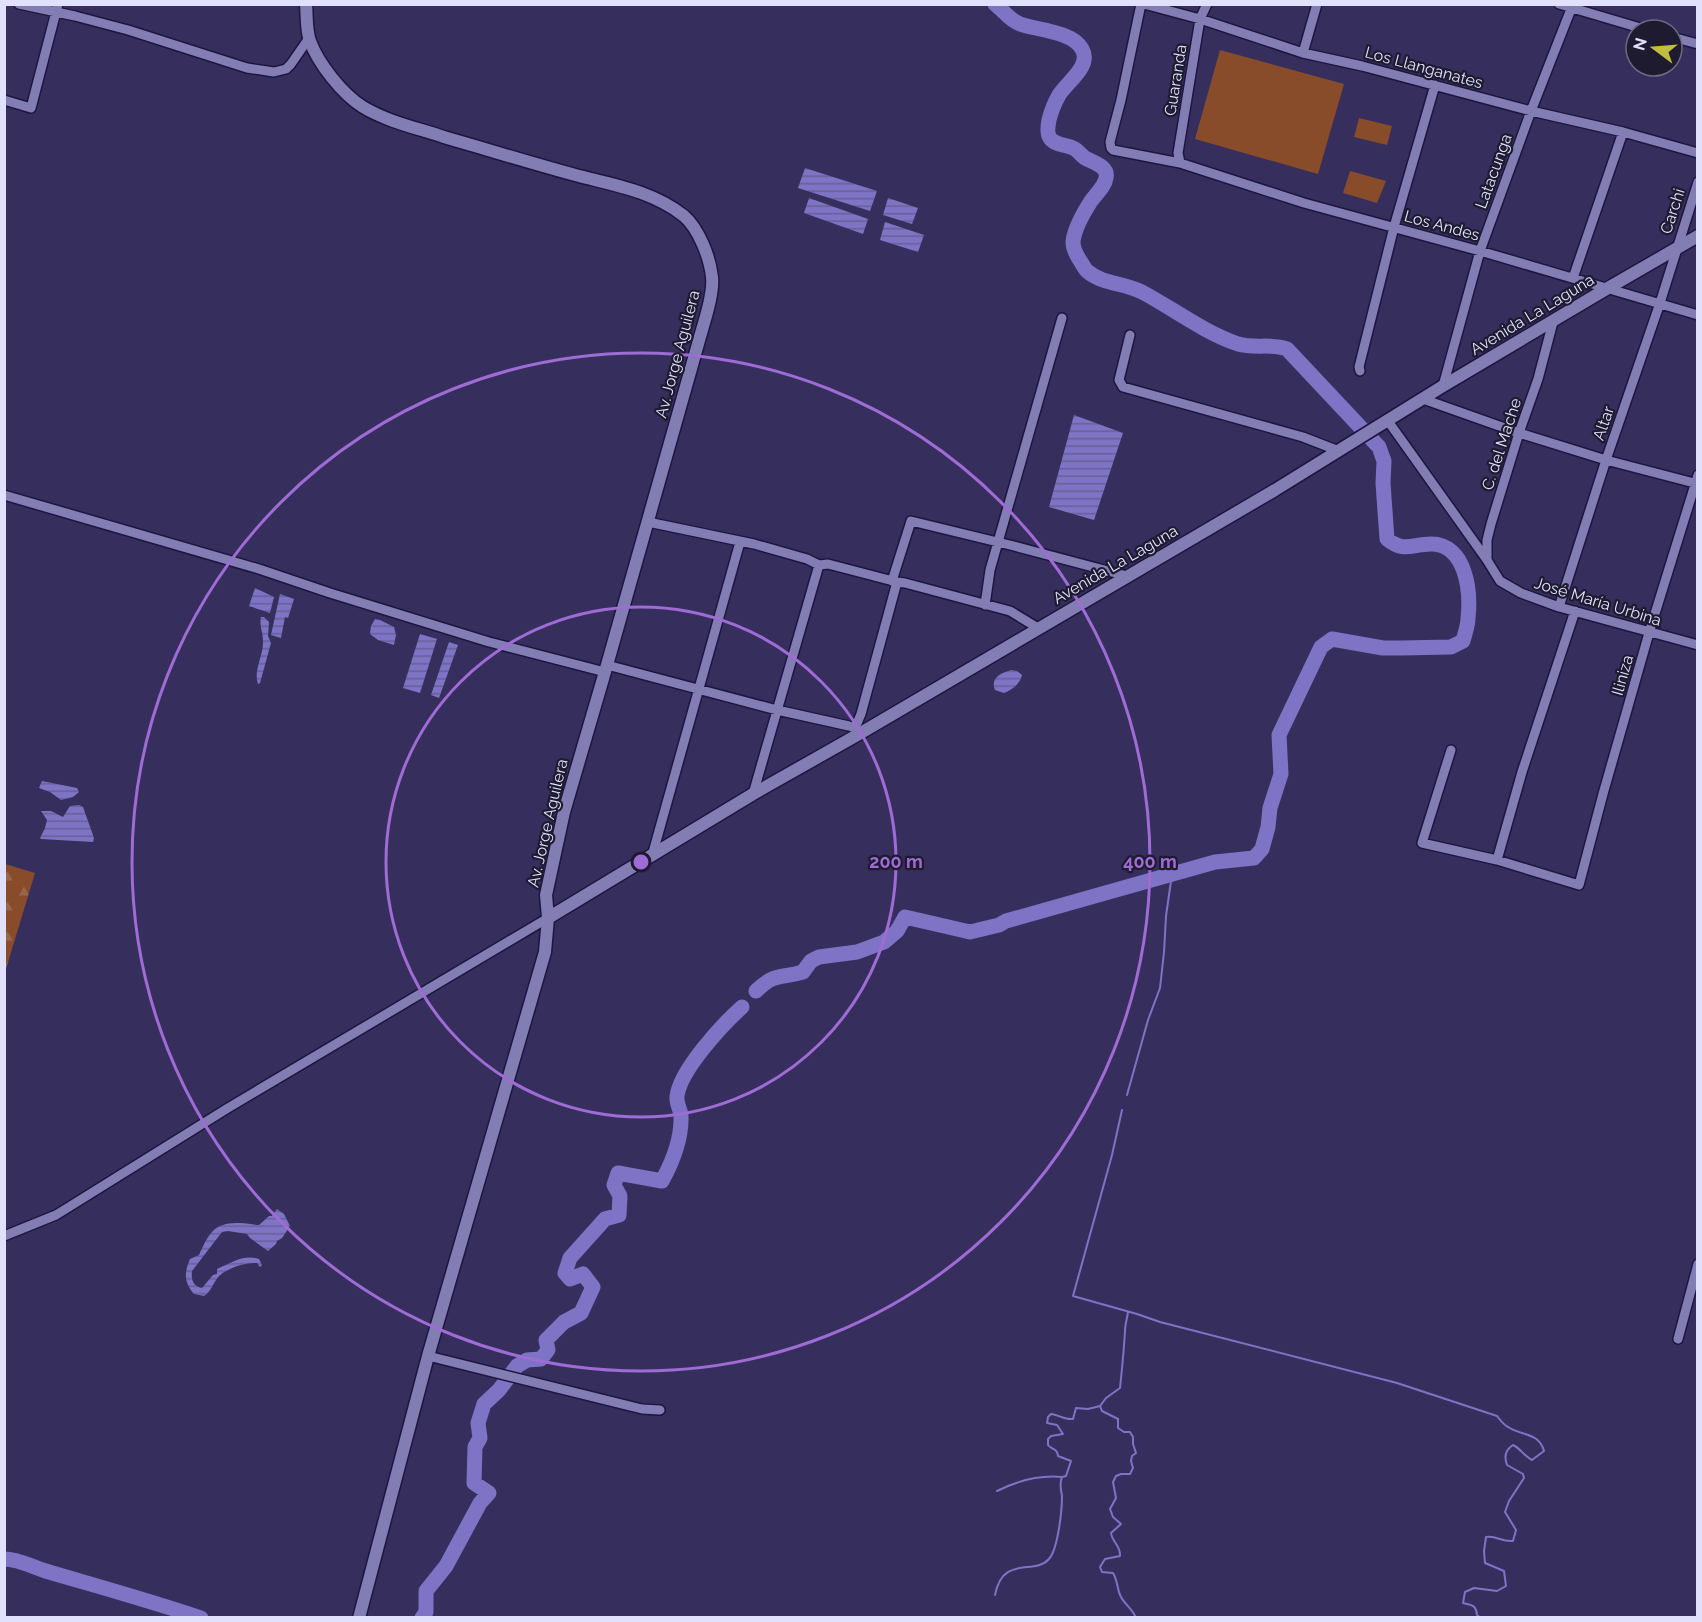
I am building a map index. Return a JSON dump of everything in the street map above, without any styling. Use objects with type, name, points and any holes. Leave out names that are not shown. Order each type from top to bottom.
[{"type":"street","points":[[19,4],[57,9],[247,68],[274,72],[286,69],[309,39]]},
{"type":"street","name":"Av. Jorge Aguilera","points":[[306,4],[309,39],[321,64],[360,105],[412,127],[530,163],[649,195],[672,207],[686,218],[707,253],[712,279],[708,307],[564,812],[546,895],[548,918],[545,952],[428,1356],[359,1617]]},
{"type":"street","name":"Los Llanganates","points":[[1142,4],[1200,19],[1303,52],[1698,153]]},
{"type":"street","name":"Los Andes","points":[[1142,4],[1110,146],[1116,151],[1180,163],[1294,200],[1480,251],[1698,315]]},
{"type":"street","name":"Guaranda","points":[[1180,163],[1178,153],[1200,19],[1207,4]]},
{"type":"street","points":[[1303,52],[1317,4]]},
{"type":"street","points":[[1559,4],[1624,23]]},
{"type":"street","name":"Latacunga","points":[[1443,386],[1480,251],[1572,6]]},
{"type":"street","points":[[4,100],[31,108],[57,9]]},
{"type":"street","points":[[1360,371],[1359,367],[1394,227],[1435,85]]},
{"type":"street","points":[[1574,278],[1623,132]]},
{"type":"street","name":"Carchi","points":[[1676,249],[1698,182]]},
{"type":"street","name":"Avenida La Laguna","points":[[548,918],[857,731],[1340,451],[1443,386],[1698,236]]},
{"type":"street","name":"Altar","points":[[1559,607],[1676,249]]},
{"type":"street","points":[[985,605],[990,570],[1062,318]]},
{"type":"street","name":"C. del Mache","points":[[1487,560],[1487,540],[1519,433],[1538,380],[1553,322]]},
{"type":"street","points":[[1130,335],[1119,380],[1123,387],[1303,437],[1340,451]]},
{"type":"street","points":[[1423,399],[1519,433],[1606,460],[1696,481]]},
{"type":"street","points":[[1383,424],[1487,560]]},
{"type":"street","name":"Iliniza","points":[[1497,860],[1579,885],[1649,633],[1696,481]]},
{"type":"street","points":[[4,495],[259,569],[489,642],[699,690],[857,731],[910,521],[1127,576]]},
{"type":"street","points":[[648,522],[754,544],[807,559],[819,565],[828,564],[1010,611],[1038,628]]},
{"type":"street","points":[[652,856],[740,542]]},
{"type":"street","name":"José María Urbina","points":[[1487,560],[1500,581],[1521,593],[1559,607],[1698,645]]},
{"type":"street","points":[[753,794],[819,565]]},
{"type":"street","points":[[1451,750],[1422,843],[1497,860],[1522,772],[1575,611]]},
{"type":"street","points":[[4,1236],[56,1215],[228,1108],[548,918]]},
{"type":"street","points":[[1678,1339],[1697,1266]]},
{"type":"street","points":[[428,1356],[642,1409],[660,1410]]},
{"type":"green space","points":[[1220,50],[1344,84],[1318,174],[1195,139]]},
{"type":"green space","points":[[1359,118],[1392,126],[1387,145],[1354,137]]},
{"type":"green space","points":[[1350,171],[1386,181],[1377,203],[1343,193]]},
{"type":"green space","points":[[4,864],[35,873],[5,972]]},
{"type":"shaded area","points":[[805,168],[877,191],[870,211],[798,188]]},
{"type":"shaded area","points":[[809,198],[868,219],[863,234],[804,213]]},
{"type":"shaded area","points":[[888,198],[918,208],[912,224],[883,215]]},
{"type":"shaded area","points":[[885,222],[924,235],[918,252],[880,240]]},
{"type":"shaded area","points":[[1074,415],[1123,433],[1094,520],[1049,507]]},
{"type":"shaded area","points":[[255,588],[274,597],[270,613],[249,606]]},
{"type":"shaded area","points":[[280,594],[294,599],[288,618],[285,617],[281,638],[271,635]]},
{"type":"shaded area","points":[[261,617],[269,622],[268,636],[271,643],[258,684],[257,673],[263,646]]},
{"type":"shaded area","points":[[375,619],[394,627],[396,635],[394,645],[378,640],[370,634]]},
{"type":"shaded area","points":[[420,634],[437,639],[420,693],[403,688]]},
{"type":"shaded area","points":[[449,642],[458,645],[439,698],[431,695]]},
{"type":"shaded area","points":[[1011,670],[1022,675],[1018,684],[1004,693],[995,690],[995,679],[1000,674]]},
{"type":"shaded area","points":[[42,781],[77,788],[79,792],[73,797],[61,800],[39,788]]},
{"type":"shaded area","points":[[70,806],[83,807],[94,838],[93,842],[40,838],[47,820],[41,811],[51,811],[63,817]]},
{"type":"shaded area","points":[[277,1209],[284,1214],[290,1226],[282,1238],[268,1251],[247,1234],[222,1232],[192,1271],[192,1280],[196,1286],[202,1288],[213,1275],[217,1274],[217,1269],[243,1258],[259,1259],[262,1265],[260,1267],[257,1263],[252,1263],[232,1268],[219,1276],[204,1296],[194,1294],[187,1281],[188,1264],[190,1259],[199,1255],[209,1235],[218,1227],[231,1223],[259,1225],[272,1216]]},
{"type":"waterway","points":[[756,991],[773,978],[803,972],[811,961],[819,957],[857,952],[884,942],[897,931],[905,917],[970,932],[1215,862],[1254,858],[1262,849],[1270,808],[1281,774],[1279,735],[1321,647],[1332,639],[1383,648],[1451,647],[1463,641],[1467,627],[1469,607],[1467,583],[1459,560],[1443,546],[1431,544],[1403,547],[1387,539],[1383,483],[1384,461],[1379,447],[1287,349],[1275,346],[1244,345],[1225,339],[1142,292],[1106,281],[1086,270],[1075,251],[1074,237],[1085,210],[1104,184],[1105,170],[1075,149],[1052,140],[1048,129],[1059,95],[1084,62],[1082,49],[1070,38],[1016,22],[995,4]]},
{"type":"waterway","points":[[1127,1095],[1148,1020],[1160,988],[1172,874]]},
{"type":"waterway","points":[[422,1618],[426,1612],[426,1591],[446,1566],[480,1503],[489,1493],[474,1483],[475,1447],[480,1438],[478,1423],[484,1404],[499,1390],[517,1366],[527,1360],[541,1359],[548,1350],[546,1340],[564,1322],[581,1313],[593,1287],[583,1274],[570,1279],[565,1273],[570,1258],[605,1219],[619,1215],[620,1196],[614,1185],[618,1173],[662,1181],[673,1157],[680,1132],[681,1115],[677,1099],[685,1074],[703,1049],[742,1007]]},
{"type":"waterway","points":[[1122,1110],[1073,1296],[1160,1322],[1397,1383],[1497,1416],[1513,1430],[1534,1437],[1542,1445],[1544,1451],[1532,1460],[1513,1445],[1506,1454],[1507,1465],[1523,1474],[1524,1478],[1509,1501],[1505,1512],[1516,1530],[1513,1541],[1486,1537],[1485,1563],[1504,1571],[1506,1586],[1497,1591],[1474,1588],[1465,1592],[1463,1603],[1473,1606],[1481,1618]]},
{"type":"waterway","points":[[1128,1312],[1120,1388],[1106,1398],[1100,1406],[1102,1411],[1118,1419],[1118,1428],[1124,1432],[1130,1432],[1136,1453],[1132,1456],[1133,1468],[1130,1474],[1116,1476],[1113,1482],[1116,1498],[1110,1509],[1113,1517],[1121,1524],[1111,1533],[1120,1556],[1105,1559],[1100,1567],[1102,1572],[1113,1573],[1121,1597],[1136,1618]]},
{"type":"waterway","points":[[995,1595],[999,1582],[1005,1574],[1019,1568],[1043,1564],[1049,1559],[1055,1547],[1061,1510],[1060,1487],[1062,1477],[1066,1476],[1071,1461],[1058,1456],[1055,1450],[1048,1445],[1048,1439],[1051,1436],[1063,1434],[1057,1425],[1047,1423],[1048,1417],[1051,1414],[1073,1419],[1076,1408],[1088,1409],[1100,1406]]},
{"type":"waterway","points":[[997,1491],[1029,1480],[1062,1477]]},
{"type":"waterway","points":[[4,1559],[21,1562],[201,1618]]}]
